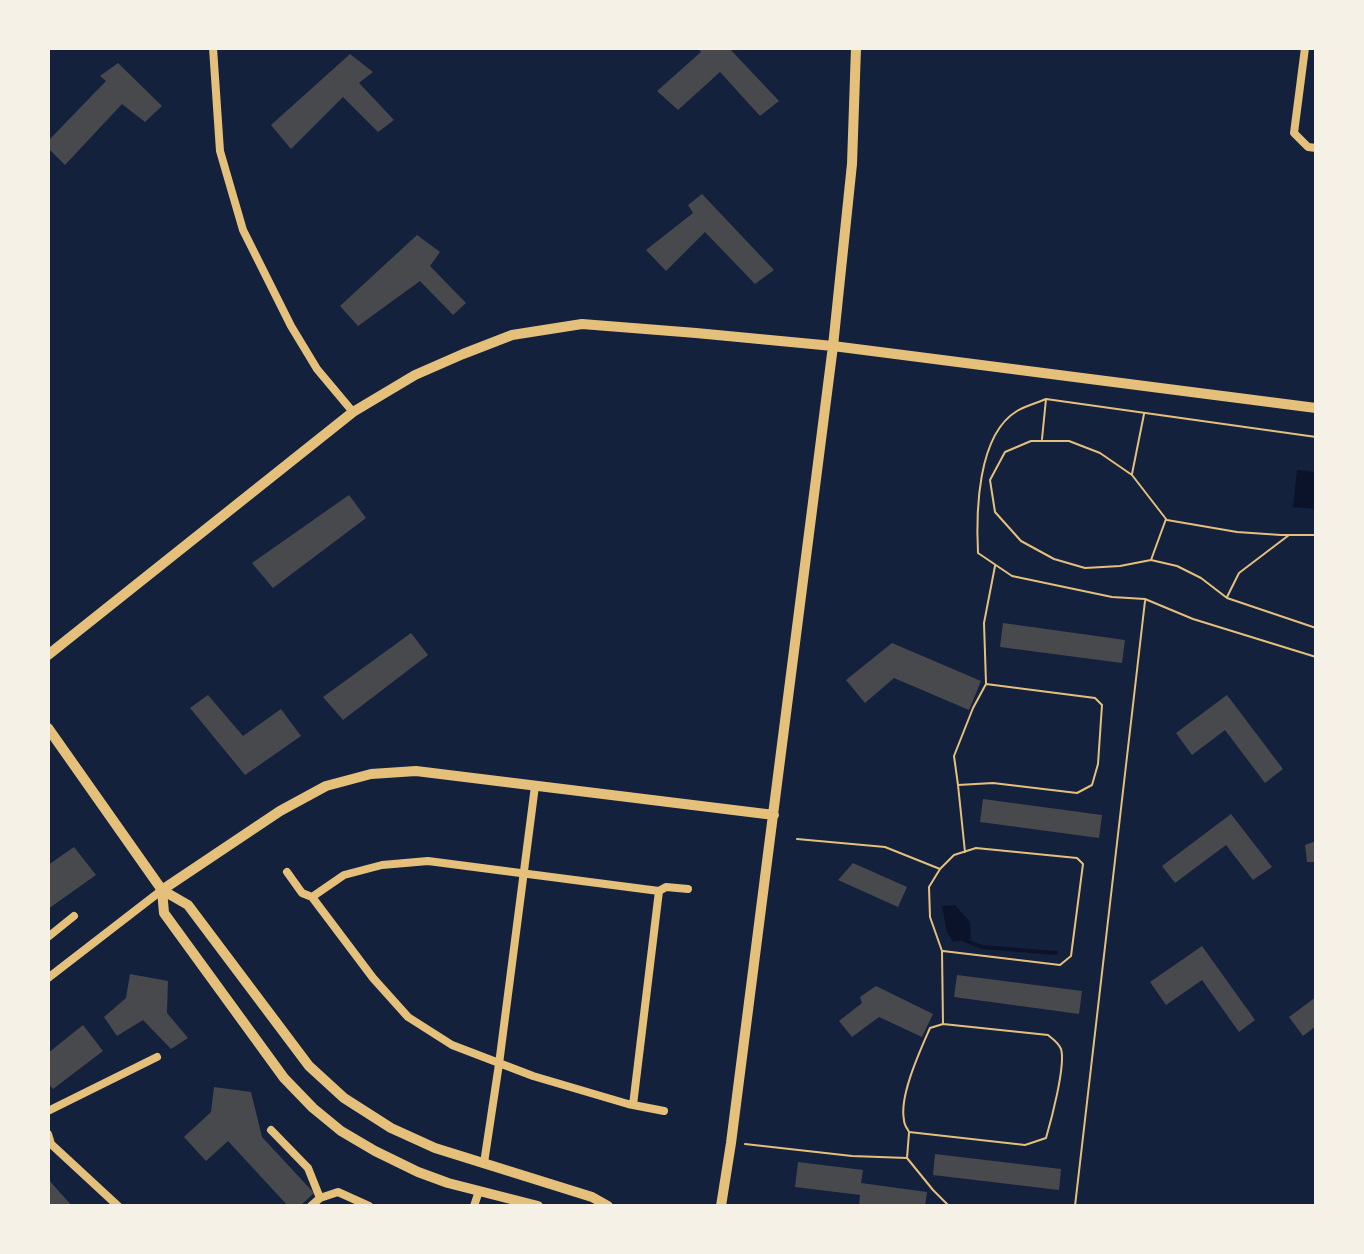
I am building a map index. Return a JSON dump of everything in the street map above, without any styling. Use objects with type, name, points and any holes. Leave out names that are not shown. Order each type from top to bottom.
[{"type":"street","points":[[213,48],[220,151],[243,230],[291,326],[317,369],[353,412]]},
{"type":"street","points":[[721,1206],[833,346],[852,164],[856,48]]},
{"type":"street","points":[[1305,48],[1294,133],[1308,147],[1316,148]]},
{"type":"street","points":[[1303,59],[1316,61]]},
{"type":"street","points":[[48,655],[353,412],[415,375],[512,335],[582,324],[833,346],[1316,408]]},
{"type":"street","points":[[48,728],[162,890],[188,905],[309,1066],[344,1098],[391,1128],[435,1148],[592,1197],[608,1206]]},
{"type":"street","points":[[48,978],[162,890],[280,811],[326,786],[371,774],[416,771],[774,815]]},
{"type":"street","points":[[484,1163],[535,786]]},
{"type":"street","points":[[312,897],[344,875],[382,865],[428,861],[659,891],[666,887],[688,889]]},
{"type":"street","points":[[287,872],[302,893],[312,897],[373,978],[408,1017],[452,1045],[499,1064],[633,1105],[664,1111]]},
{"type":"street","points":[[162,890],[164,913],[284,1078],[313,1108],[341,1131],[418,1172],[448,1183],[538,1206]]},
{"type":"street","points":[[633,1105],[659,891]]},
{"type":"street","points":[[48,937],[74,916]]},
{"type":"street","points":[[48,1111],[157,1057]]},
{"type":"street","points":[[271,1130],[308,1168],[320,1198]]},
{"type":"street","points":[[48,1134],[51,1144],[118,1206]]},
{"type":"street","points":[[474,1206],[479,1191]]},
{"type":"street","points":[[311,1206],[320,1198],[338,1192],[369,1206]]},
{"type":"path","points":[[1041,441],[1046,399]]},
{"type":"path","points":[[1316,437],[1046,399],[1015,412],[997,431],[981,475],[976,517],[978,553],[1012,576],[1112,597],[1145,599],[1193,619],[1316,657]]},
{"type":"path","points":[[1132,475],[1144,414]]},
{"type":"path","points":[[1315,627],[1227,598],[1201,578],[1177,566],[1151,560],[1085,568],[1054,559],[1021,541],[995,512],[990,480],[1005,452],[1031,441],[1069,441],[1100,453],[1132,475],[1166,519],[1237,532],[1316,535]]},
{"type":"path","points":[[1151,560],[1166,519]]},
{"type":"path","points":[[1227,598],[1239,573],[1289,535]]},
{"type":"path","points":[[965,852],[954,756],[986,684],[984,623],[996,565]]},
{"type":"path","points":[[1075,1206],[1145,599]]},
{"type":"path","points":[[958,785],[993,783],[1077,793],[1092,785],[1098,764],[1102,705],[1095,698],[986,684]]},
{"type":"path","points":[[797,839],[885,847],[940,869]]},
{"type":"path","points":[[942,951],[1060,965],[1071,956],[1083,864],[1077,858],[976,848],[954,855],[940,869],[929,887],[930,917],[942,951],[943,1024]]},
{"type":"path","points":[[909,1132],[1025,1145],[1046,1138],[1054,1110],[1062,1053],[1057,1042],[1048,1035],[943,1024],[930,1028],[906,1091],[904,1120],[909,1132],[907,1158],[949,1206]]},
{"type":"path","points":[[731,1143],[852,1156],[907,1158]]},
{"type":"water","points":[[1297,470],[1316,472],[1316,509],[1293,507]]},
{"type":"water","points":[[955,905],[970,922],[971,939],[953,942],[947,932],[942,906]]},
{"type":"building","points":[[698,48],[729,48],[779,101],[760,116],[720,72],[678,110],[657,91],[701,52]]},
{"type":"building","points":[[350,54],[373,72],[359,83],[394,120],[378,132],[343,97],[291,149],[271,125]]},
{"type":"building","points":[[118,63],[162,106],[145,122],[122,104],[65,165],[48,148],[48,141],[106,81],[100,76]]},
{"type":"building","points":[[702,194],[774,270],[755,284],[705,232],[666,271],[646,250],[693,213],[688,205]]},
{"type":"building","points":[[417,235],[440,252],[430,266],[466,303],[453,315],[420,281],[358,326],[340,306]]},
{"type":"building","points":[[349,495],[366,518],[273,588],[252,563]]},
{"type":"building","points":[[1003,623],[1125,640],[1122,663],[1000,647]]},
{"type":"building","points":[[411,633],[428,655],[343,720],[323,697]]},
{"type":"building","points":[[892,643],[981,681],[969,710],[894,678],[865,703],[846,680]]},
{"type":"building","points":[[208,695],[243,736],[281,709],[301,736],[245,775],[190,708]]},
{"type":"building","points":[[1227,695],[1283,769],[1265,783],[1225,730],[1192,755],[1176,733]]},
{"type":"building","points":[[983,799],[1102,815],[1099,838],[980,822]]},
{"type":"building","points":[[1231,814],[1272,867],[1253,880],[1226,845],[1175,883],[1162,866]]},
{"type":"building","points":[[1316,841],[1316,862],[1307,862],[1305,845]]},
{"type":"building","points":[[74,847],[96,875],[48,909],[48,865]]},
{"type":"building","points":[[853,863],[907,887],[898,907],[838,880]]},
{"type":"building","points":[[1202,946],[1255,1020],[1239,1032],[1202,980],[1166,1005],[1150,982]]},
{"type":"building","points":[[130,974],[168,981],[167,1013],[188,1038],[171,1049],[143,1020],[117,1036],[104,1017],[126,998]]},
{"type":"building","points":[[957,975],[1082,991],[1079,1014],[954,997]]},
{"type":"building","points":[[876,986],[933,1014],[922,1037],[879,1017],[852,1037],[839,1021],[862,1003],[860,997]]},
{"type":"building","points":[[1316,997],[1316,1026],[1303,1036],[1289,1017]]},
{"type":"building","points":[[83,1025],[103,1051],[53,1089],[48,1083],[48,1053]]},
{"type":"building","points":[[214,1087],[251,1092],[262,1137],[314,1193],[300,1206],[288,1206],[228,1141],[206,1161],[184,1137],[211,1112]]},
{"type":"building","points":[[935,1154],[1061,1169],[1059,1190],[933,1175]]},
{"type":"building","points":[[798,1162],[863,1170],[861,1183],[927,1192],[925,1206],[859,1206],[860,1195],[795,1187]]},
{"type":"building","points":[[48,1179],[72,1206],[48,1206]]},
{"type":"waterway","points":[[964,940],[982,947],[1056,953]]}]
